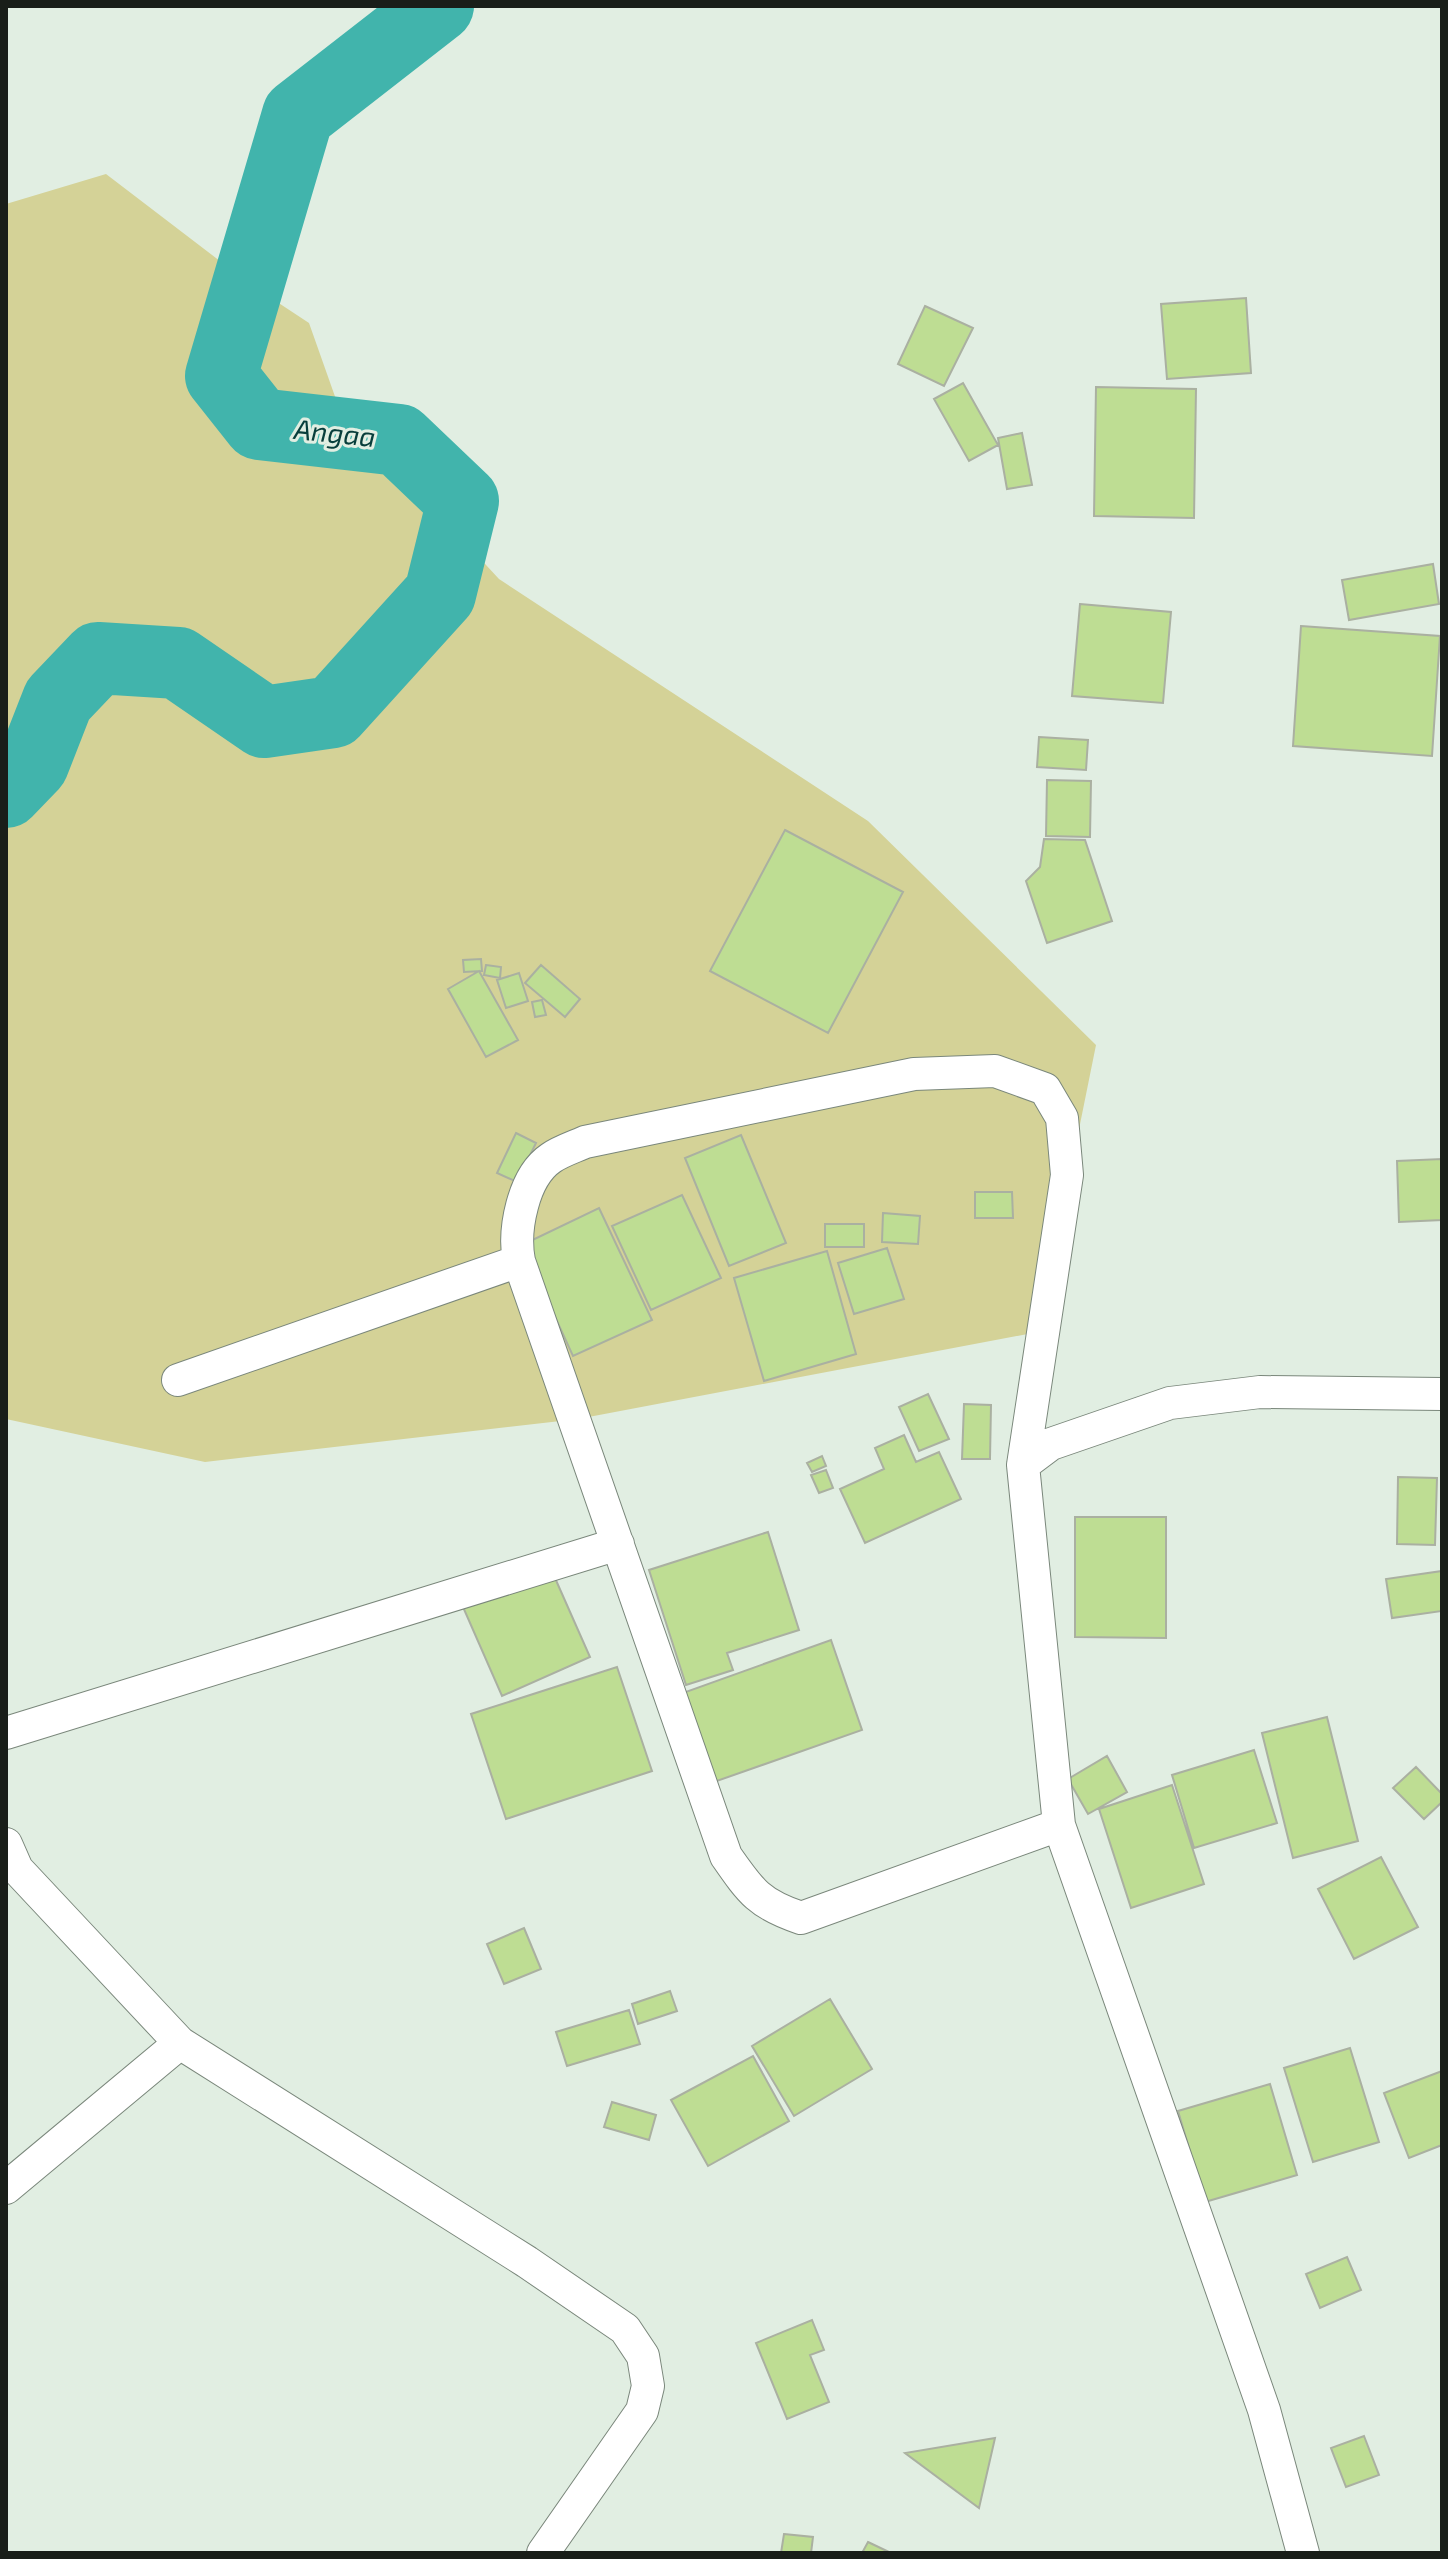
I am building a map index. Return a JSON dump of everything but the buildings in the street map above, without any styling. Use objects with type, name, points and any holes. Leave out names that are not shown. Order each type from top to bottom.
[{"type":"street","points":[[1059,1825],[801,1918],[768,1907],[726,1856],[519,1261],[516,1227],[530,1185],[548,1159],[585,1142],[914,1074],[995,1071],[1045,1089],[1062,1118],[1067,1175],[1023,1465],[1059,1825],[1259,2395],[1303,2553]]},
{"type":"street","points":[[178,1380],[519,1261]]},
{"type":"street","points":[[1023,1465],[1051,1444],[1170,1403],[1260,1392],[1442,1394]]},
{"type":"street","points":[[6,1733],[618,1544]]},
{"type":"street","points":[[6,1844],[17,1869],[180,2043],[527,2262],[625,2329],[643,2356],[648,2386],[642,2411],[543,2553]]},
{"type":"street","points":[[6,2188],[180,2043]]},
{"type":"shaded area","points":[[106,174],[250,284],[309,323],[338,405],[499,579],[868,821],[1096,1045],[1038,1332],[578,1419],[205,1462],[6,1419],[6,204]]},
{"type":"waterway","name":"Angaa","points":[[6,792],[33,764],[58,700],[98,658],[178,663],[264,722],[333,712],[440,594],[463,501],[399,440],[259,424],[221,376],[298,115],[438,6]]}]
